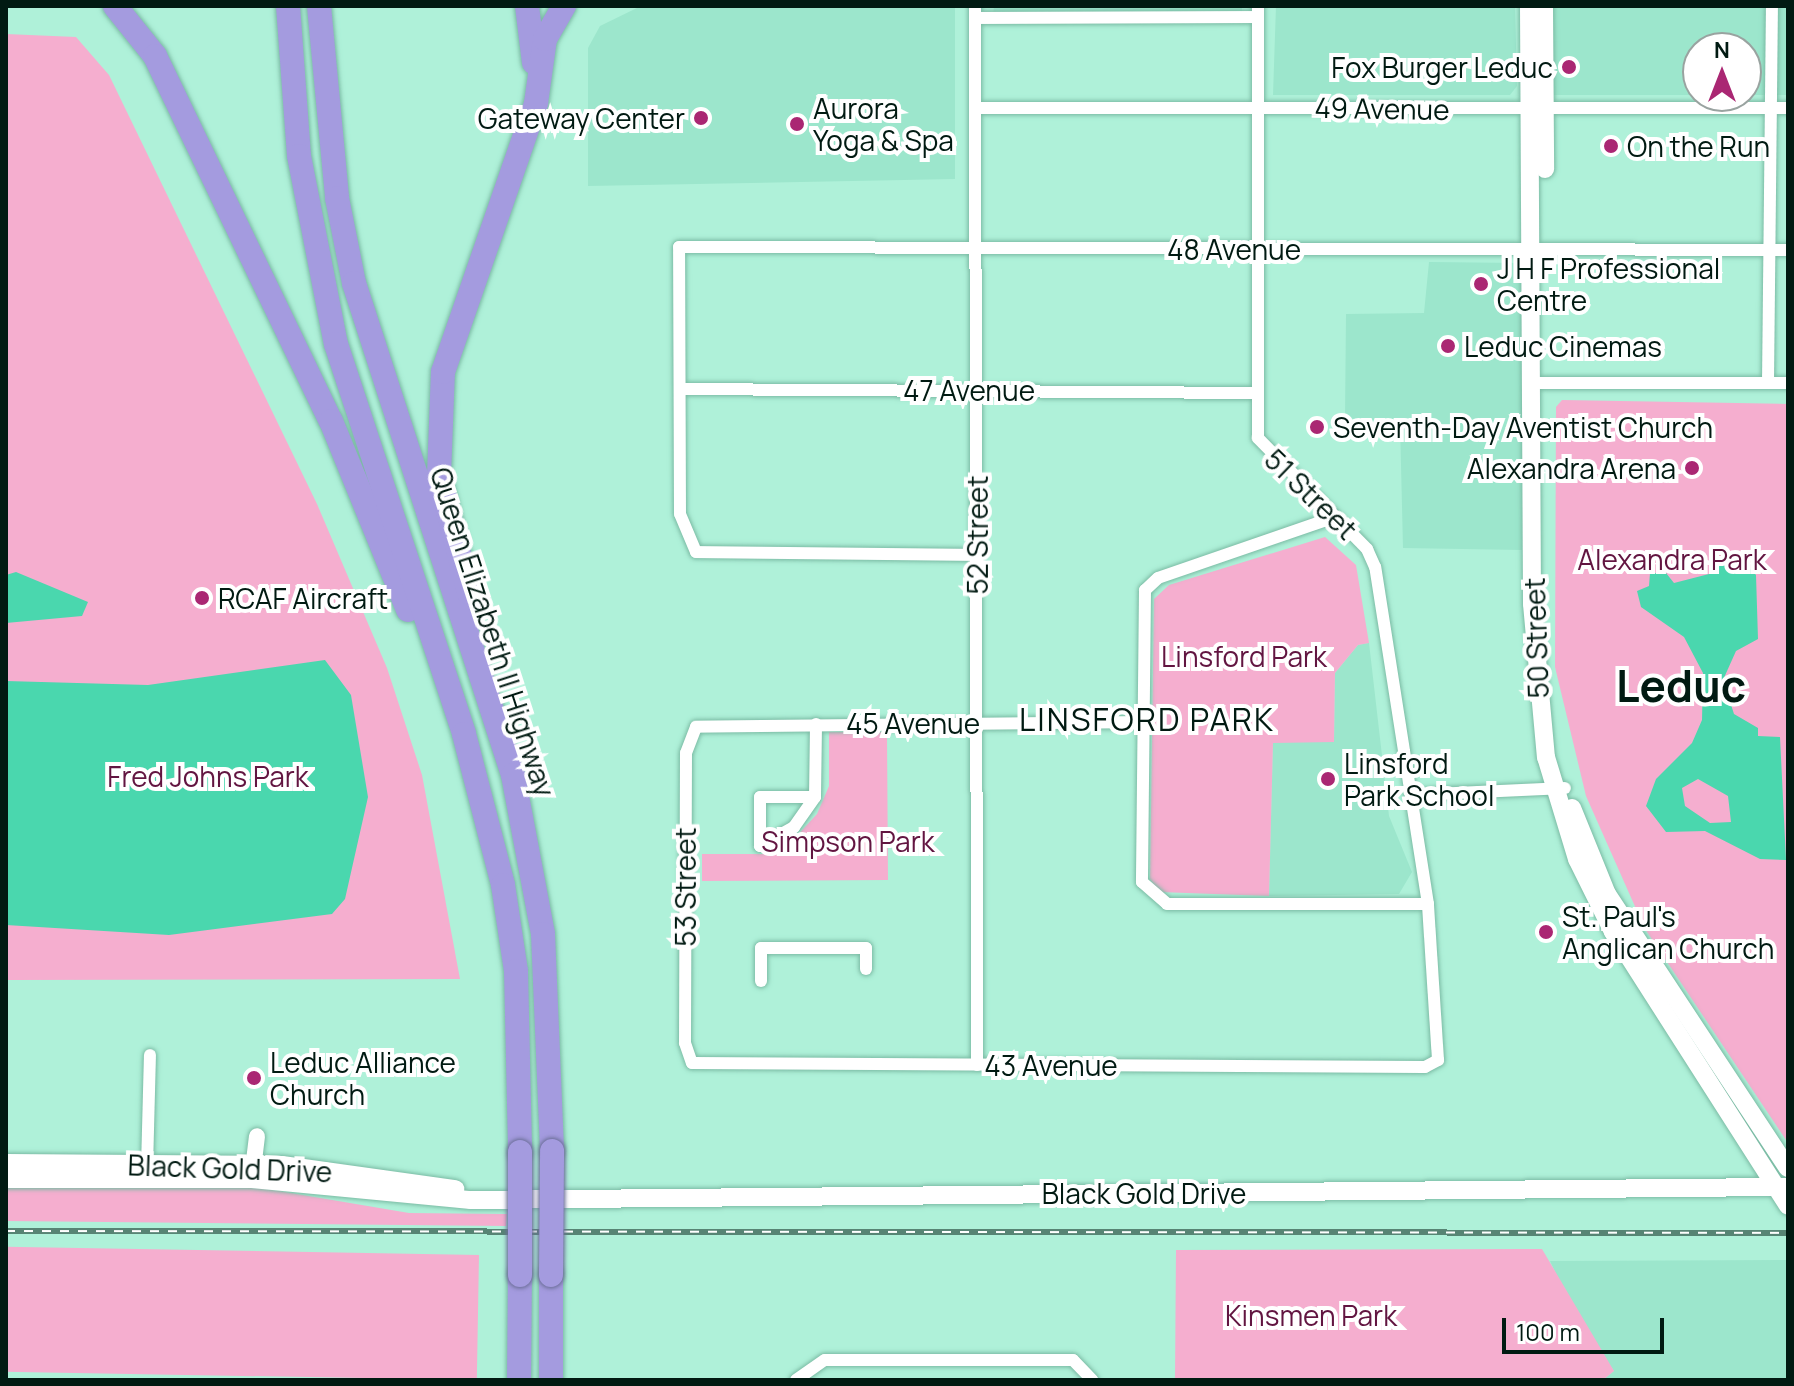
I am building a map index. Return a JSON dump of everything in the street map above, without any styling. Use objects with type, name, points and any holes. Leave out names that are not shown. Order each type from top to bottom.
[{"type":"highway","points":[[115,6],[146,39]]},
{"type":"highway","points":[[139,6],[146,39],[331,421],[487,806]]},
{"type":"highway","name":"Queen Elizabeth II Highway","points":[[288,6],[299,156],[336,344],[487,806],[516,971],[520,1152],[519,1380]]},
{"type":"highway","name":"Queen Elizabeth II Highway","points":[[319,6],[337,198],[354,283],[513,775],[543,934],[552,1151],[551,1380]]},
{"type":"highway","points":[[511,174],[533,94],[527,6]]},
{"type":"highway","points":[[513,775],[492,665],[448,524],[437,430],[447,350],[536,103],[545,39],[564,6]]},
{"type":"main road","name":"50 Street","points":[[1529,6],[1538,110]]},
{"type":"main road","name":"50 Street","points":[[1544,6],[1538,110],[1539,383],[1547,691],[1560,789],[1613,932],[1751,1151],[1781,1187],[1788,1206]]},
{"type":"main road","name":"50 Street","points":[[1560,789],[1607,894],[1788,1168]]},
{"type":"main road","points":[[1728,1188],[1749,1173],[1751,1151]]},
{"type":"main road","name":"Black Gold Drive","points":[[6,1163],[147,1172]]},
{"type":"main road","name":"Black Gold Drive","points":[[6,1179],[147,1172],[253,1172],[439,1199],[1781,1187]]},
{"type":"street","points":[[1768,383],[1772,6]]},
{"type":"street","points":[[975,12],[1258,12]]},
{"type":"street","name":"52 Street","points":[[975,12],[977,1065]]},
{"type":"street","name":"51 Street","points":[[1258,12],[1257,393],[1260,446],[1335,517],[1375,567],[1428,904],[1442,1046],[1432,1065]]},
{"type":"street","name":"49 Avenue","points":[[977,108],[1788,108]]},
{"type":"street","name":"48 Avenue","points":[[681,389],[679,247],[1539,252],[1788,250]]},
{"type":"street","points":[[1539,383],[1788,383]]},
{"type":"street","points":[[681,389],[683,533],[696,552],[730,556],[977,555]]},
{"type":"street","name":"47 Avenue","points":[[681,389],[1257,393]]},
{"type":"street","points":[[1335,517],[1150,583],[1140,600],[1140,868],[1156,900],[1428,904]]},
{"type":"street","name":"45 Avenue","points":[[690,732],[704,723],[1139,722]]},
{"type":"street","points":[[815,797],[760,797],[760,846],[794,827],[815,797],[816,724]]},
{"type":"street","name":"53 Street","points":[[685,1043],[690,732]]},
{"type":"street","points":[[1413,795],[1560,789]]},
{"type":"street","points":[[761,981],[761,948],[866,948],[866,969]]},
{"type":"street","name":"43 Avenue","points":[[685,1043],[692,1063],[712,1068],[1432,1065]]},
{"type":"street","points":[[147,1172],[150,1055]]},
{"type":"street","points":[[253,1172],[257,1136]]},
{"type":"street","points":[[796,1380],[825,1360],[1073,1360],[1092,1380]]},
{"type":"shaded area","points":[[641,6],[955,6],[955,179],[588,186],[588,48],[600,26]]},
{"type":"shaded area","points":[[994,6],[1242,6],[1242,14],[993,16]]},
{"type":"shaded area","points":[[1276,6],[1515,6],[1517,86],[1510,95],[1273,95]]},
{"type":"shaded area","points":[[1553,6],[1788,6],[1788,95],[1762,95],[1762,32],[1682,32],[1682,95],[1553,95]]},
{"type":"shaded area","points":[[1429,262],[1524,263],[1522,550],[1403,548],[1400,423],[1345,418],[1346,314],[1424,313]]},
{"type":"shaded area","points":[[1725,555],[1740,557],[1756,575],[1758,639],[1736,651],[1723,680],[1734,714],[1758,728],[1758,736],[1780,737],[1786,860],[1760,859],[1705,831],[1666,832],[1646,806],[1656,779],[1692,743],[1702,720],[1703,673],[1684,637],[1641,607],[1637,591],[1649,586],[1650,573],[1666,573],[1674,583],[1709,574],[1712,561]],"holes":[[[1698,779],[1728,796],[1731,822],[1710,823],[1685,806],[1682,788]]]},
{"type":"shaded area","points":[[16,572],[88,602],[82,616],[6,623],[6,575]]},
{"type":"shaded area","name":"Linsford Park School","points":[[1369,643],[1389,816],[1412,872],[1399,894],[1269,896],[1273,742],[1334,742],[1335,673],[1358,645]]},
{"type":"shaded area","points":[[325,660],[351,695],[368,797],[345,899],[332,914],[169,935],[6,925],[6,681],[148,685]]},
{"type":"shaded area","points":[[1788,1260],[1788,1380],[1603,1380],[1614,1371],[1575,1315],[1550,1261]]},
{"type":"green space","name":"Fred Johns Park","points":[[6,34],[76,37],[109,75],[317,504],[387,668],[422,775],[460,979],[6,980]]},
{"type":"green space","name":"Alexandra Park","points":[[1562,400],[1788,404],[1788,1143],[1645,929],[1586,796],[1555,667],[1556,407]]},
{"type":"green space","name":"Linsford Park","points":[[1325,537],[1356,565],[1369,643],[1358,645],[1335,673],[1334,742],[1273,743],[1269,896],[1159,892],[1150,879],[1154,599],[1169,585]]},
{"type":"green space","name":"Simpson Park","points":[[829,732],[887,732],[888,880],[702,881],[702,854],[764,854],[792,841],[817,814],[829,786]]},
{"type":"green space","points":[[250,1186],[409,1213],[507,1214],[506,1226],[6,1221],[6,1188]]},
{"type":"green space","points":[[6,1247],[479,1255],[477,1380],[6,1372]]},
{"type":"green space","name":"Kinsmen Park","points":[[1542,1249],[1614,1371],[1603,1380],[1175,1380],[1176,1250]]},
{"type":"railway","points":[[6,1231],[1788,1233]]},
{"type":"place","name":"Fox Burger Leduc","points":[[1569,67]]},
{"type":"place","name":"Gateway Center","points":[[701,118]]},
{"type":"place","name":"Aurora Yoga & Spa","points":[[797,124]]},
{"type":"place","name":"On the Run","points":[[1611,146]]},
{"type":"place","name":"J H F Professional Centre","points":[[1481,284]]},
{"type":"place","name":"Leduc Cinemas","points":[[1448,346]]},
{"type":"place","name":"Seventh-Day Aventist Church","points":[[1317,427]]},
{"type":"place","name":"Alexandra Arena","points":[[1692,468]]},
{"type":"place","name":"RCAF Aircraft","points":[[202,598]]},
{"type":"place","name":"Linsford Park School","points":[[1328,779]]},
{"type":"place","name":"St. Paul's Anglican Church","points":[[1546,932]]},
{"type":"place","name":"Leduc Alliance Church","points":[[254,1078]]},
{"type":"district","name":"Leduc","points":[[1681,685]]},
{"type":"district","name":"LINSFORD PARK","points":[[1147,719]]}]
